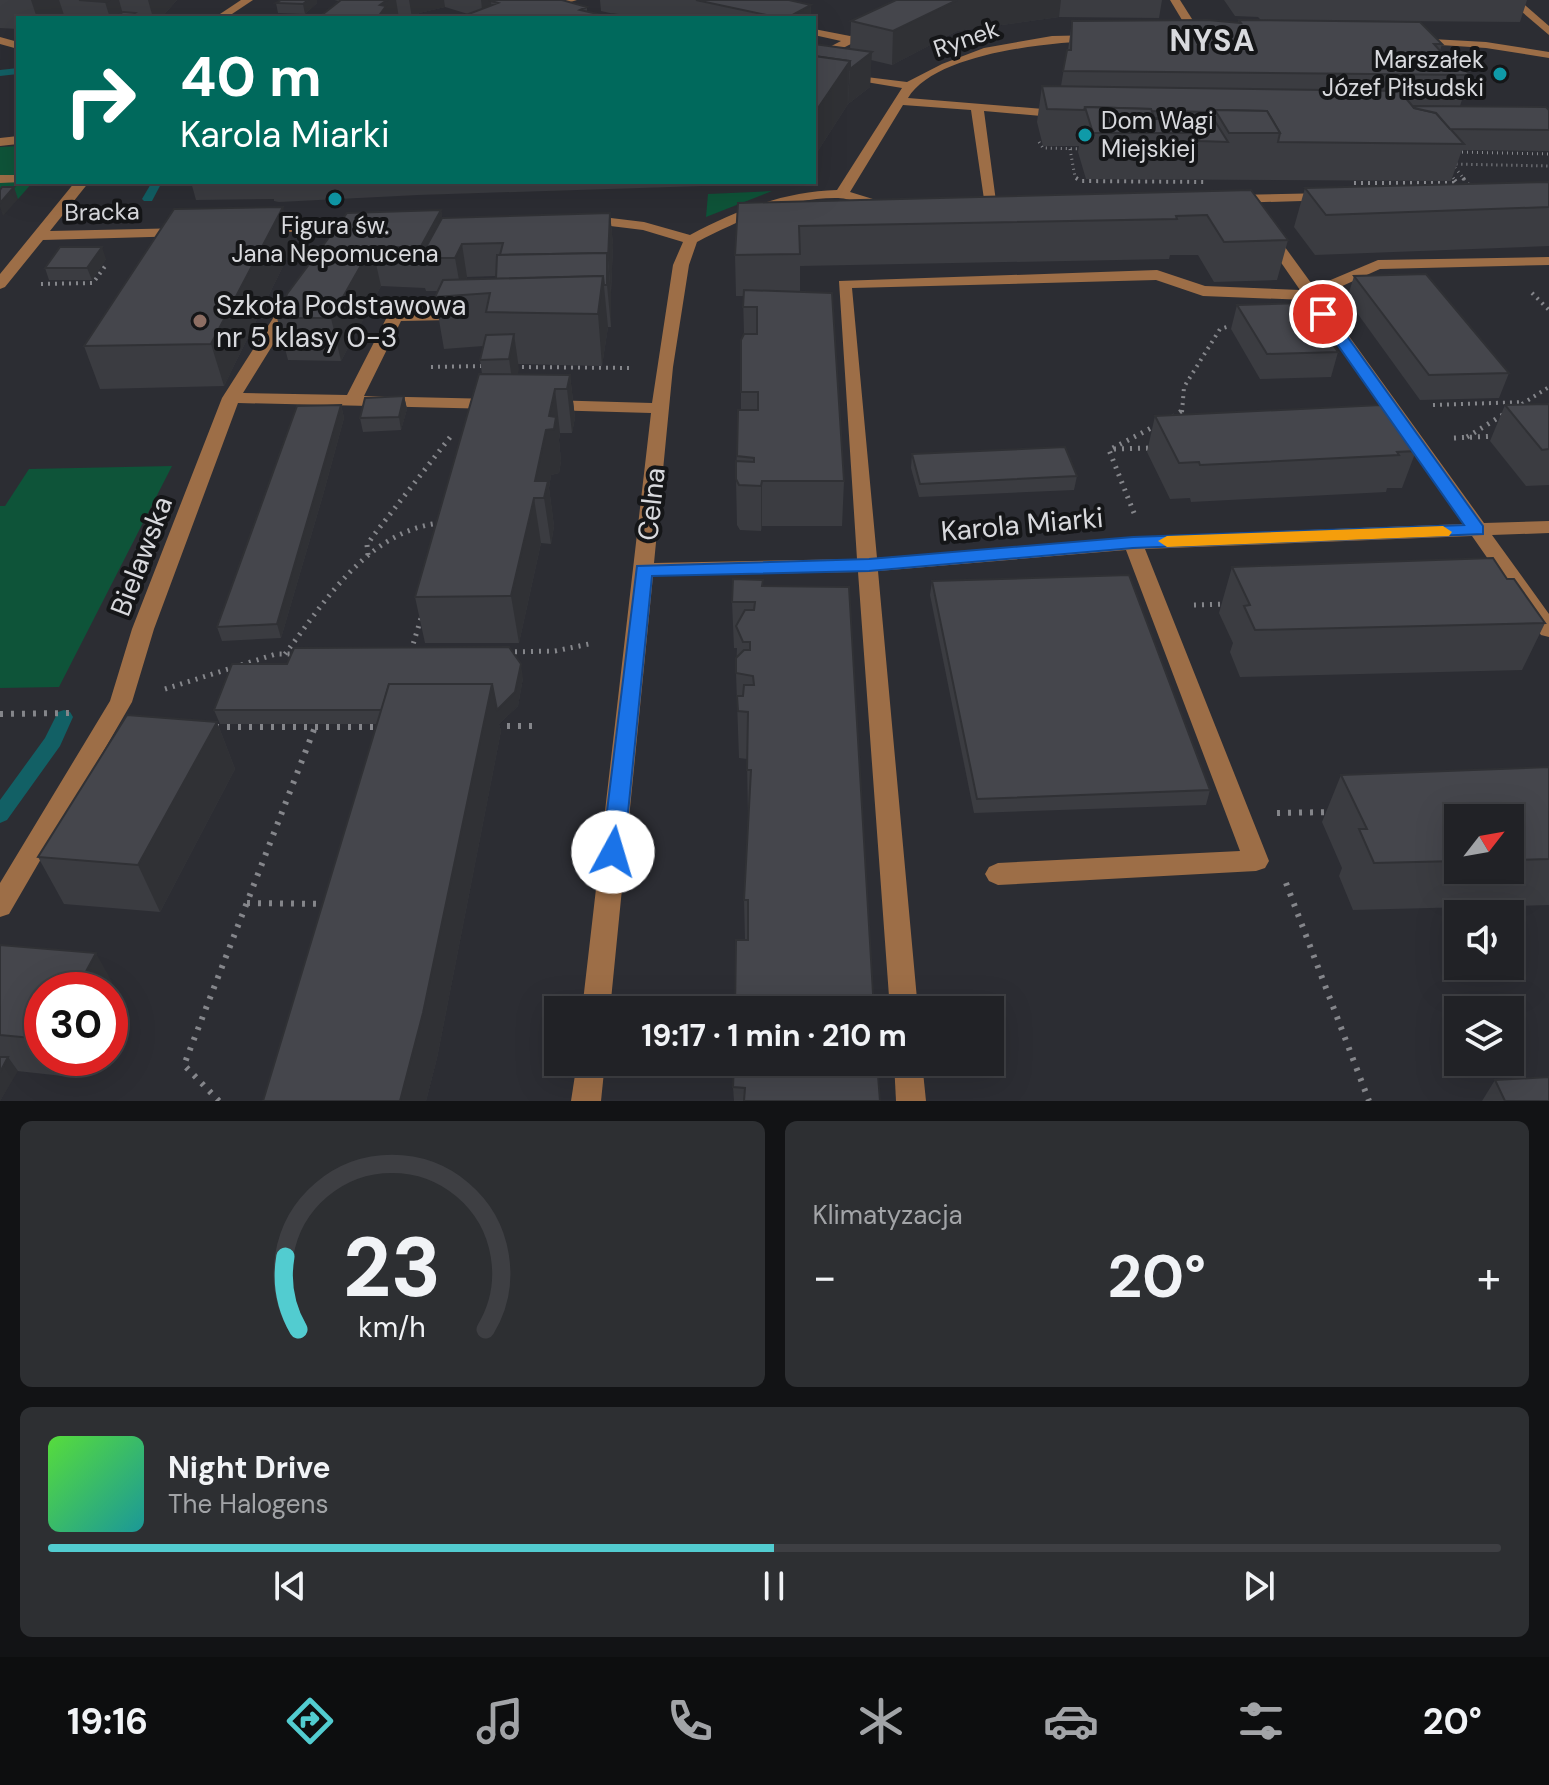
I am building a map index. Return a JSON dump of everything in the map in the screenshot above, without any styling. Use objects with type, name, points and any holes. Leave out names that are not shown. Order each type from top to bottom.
[{"type":"street","points":[[222,16],[248,0]]},
{"type":"street","points":[[511,16],[572,0]]},
{"type":"street","points":[[1175,0],[1203,38],[1182,38]]},
{"type":"street","points":[[1513,0],[1549,32]]},
{"type":"street","points":[[511,3],[557,15]]},
{"type":"street","points":[[816,59],[884,24]]},
{"type":"street","points":[[816,32],[851,40]]},
{"type":"street","name":"Rynek","points":[[842,193],[909,86],[946,66],[988,50],[1052,39],[1105,38]]},
{"type":"street","points":[[1395,41],[1468,44],[1548,62]]},
{"type":"street","points":[[816,70],[909,86]]},
{"type":"street","points":[[901,101],[1077,114]]},
{"type":"street","points":[[971,206],[999,206],[977,107]]},
{"type":"street","points":[[0,284],[80,184]]},
{"type":"street","points":[[571,218],[644,226],[691,240],[765,208],[842,193],[874,205],[904,208]]},
{"type":"street","points":[[1221,199],[1254,211],[1351,197]]},
{"type":"street","points":[[1254,211],[1304,288],[1549,630]]},
{"type":"street","points":[[244,230],[386,225]]},
{"type":"street","points":[[324,251],[339,227]]},
{"type":"street","name":"Bracka","points":[[39,236],[196,231]]},
{"type":"street","name":"Celna","points":[[597,996],[665,367],[681,265],[691,240]]},
{"type":"street","points":[[903,996],[844,284],[1157,275],[1203,291],[1304,288],[1378,265],[1549,261]]},
{"type":"street","name":"Bielawska","points":[[0,906],[121,702],[143,629],[231,398],[300,288]]},
{"type":"street","points":[[354,399],[395,316],[444,317]]},
{"type":"street","points":[[231,398],[661,408]]},
{"type":"street","name":"Karola Miarki","points":[[643,570],[869,565],[1140,542],[1549,527]]},
{"type":"street","points":[[998,874],[1256,861],[1140,542]]},
{"type":"street","points":[[586,1101],[589,1076]]},
{"type":"street","points":[[909,1076],[911,1101]]},
{"type":"path","points":[[1037,135],[1042,147],[1086,149]]},
{"type":"path","points":[[1506,153],[1516,165]]},
{"type":"path","points":[[1476,195],[1452,164],[1549,166]]},
{"type":"path","points":[[32,284],[93,283],[108,262]]},
{"type":"path","points":[[1189,423],[1183,411],[1184,387],[1220,329],[1235,323]]},
{"type":"path","points":[[370,367],[492,366]]},
{"type":"path","points":[[504,367],[665,367]]},
{"type":"path","points":[[1466,437],[1547,390]]},
{"type":"path","points":[[1390,406],[1524,402]]},
{"type":"path","points":[[368,555],[367,545],[373,536],[467,415],[483,403]]},
{"type":"path","points":[[1109,450],[1183,411]]},
{"type":"path","points":[[1414,439],[1507,436]]},
{"type":"path","points":[[1109,450],[1155,448]]},
{"type":"path","points":[[1109,450],[1140,542]]},
{"type":"path","points":[[285,654],[368,555],[413,526],[448,523]]},
{"type":"path","points":[[1181,606],[1243,604]]},
{"type":"path","points":[[411,652],[423,609]]},
{"type":"path","points":[[491,652],[555,651],[594,643]]},
{"type":"path","points":[[395,653],[427,652]]},
{"type":"path","points":[[0,714],[80,713],[285,654],[300,654]]},
{"type":"path","points":[[491,726],[539,726]]},
{"type":"path","points":[[211,727],[396,727]]},
{"type":"path","points":[[219,1101],[184,1065],[315,727]]},
{"type":"path","points":[[1275,813],[1336,812]]},
{"type":"path","points":[[247,903],[331,904]]},
{"type":"green space","points":[[16,146],[16,184],[31,184],[18,199],[7,199],[0,207],[0,147]]},
{"type":"green space","points":[[772,191],[706,217],[708,194]]},
{"type":"green space","points":[[172,466],[59,687],[0,688],[0,506],[5,506],[29,469]]},
{"type":"building","points":[[281,0],[308,0],[303,4],[276,3]]},
{"type":"building","points":[[341,0],[387,0],[380,5],[386,6],[379,16],[321,16]]},
{"type":"building","points":[[562,0],[587,7],[580,10],[606,16],[463,16],[498,3],[491,1]]},
{"type":"building","points":[[696,0],[789,0],[811,5],[791,16],[771,16]]},
{"type":"building","points":[[896,0],[957,0],[893,31],[851,21]]},
{"type":"building","points":[[123,12],[135,13],[130,16],[116,16]]},
{"type":"building","points":[[1208,20],[1241,23],[1239,20],[1420,22],[1442,44],[1434,44],[1442,53],[1450,53],[1470,75],[1063,71],[1067,50],[1071,50],[1072,21]]},
{"type":"building","points":[[816,44],[872,52],[850,69],[850,61],[816,56]]},
{"type":"building","points":[[816,56],[850,61],[818,108]]},
{"type":"building","points":[[1042,86],[1400,91],[1414,108],[1436,113],[1464,144],[1278,142],[1280,133],[1267,111],[1047,109]]},
{"type":"building","points":[[1413,106],[1546,107],[1549,110],[1549,130],[1450,129],[1436,113]]},
{"type":"building","points":[[1085,107],[1151,109],[1155,119],[1193,119],[1201,133],[1093,133]]},
{"type":"building","points":[[1215,110],[1267,111],[1280,133],[1229,133]]},
{"type":"building","points":[[1154,118],[1213,118],[1228,142],[1199,141],[1201,133],[1193,119]]},
{"type":"building","points":[[1549,182],[1549,207],[1326,215],[1305,188]]},
{"type":"building","points":[[2,187],[14,187],[0,203],[0,190]]},
{"type":"building","points":[[1251,190],[1288,240],[1224,242],[1207,215],[1176,216],[1177,219],[799,226],[800,254],[735,255],[738,203]]},
{"type":"building","points":[[283,207],[211,344],[84,346],[174,209]]},
{"type":"building","points":[[441,210],[420,248],[372,246],[331,318],[277,318],[287,294],[347,213]]},
{"type":"building","points":[[610,213],[608,260],[607,253],[500,255],[503,243],[462,244],[455,258],[420,258],[442,218]]},
{"type":"building","points":[[60,247],[102,247],[87,268],[45,268]]},
{"type":"building","points":[[607,253],[607,285],[604,285],[603,276],[496,279],[497,255]]},
{"type":"building","points":[[1426,274],[1509,373],[1429,375],[1354,276]]},
{"type":"building","points":[[603,276],[598,314],[486,312],[490,293],[435,297],[443,280]]},
{"type":"building","points":[[744,290],[832,293],[844,481],[762,481],[761,486],[739,485],[736,461],[754,462],[754,458],[737,456],[738,410],[758,410],[758,392],[741,392],[741,340],[744,334],[757,334],[757,307],[743,307]]},
{"type":"building","points":[[1305,303],[1338,352],[1267,354],[1237,305]]},
{"type":"building","points":[[514,334],[509,359],[480,360],[486,335]]},
{"type":"building","points":[[479,374],[570,375],[567,389],[555,389],[549,416],[556,417],[554,429],[546,430],[535,481],[548,481],[544,498],[534,498],[511,596],[415,597]]},
{"type":"building","points":[[404,396],[399,417],[360,418],[365,398]]},
{"type":"building","points":[[1549,404],[1549,449],[1542,450],[1505,405]]},
{"type":"building","points":[[341,405],[277,624],[217,627],[297,406]]},
{"type":"building","points":[[1381,405],[1416,451],[1397,452],[1399,455],[1200,465],[1199,462],[1179,463],[1155,416]]},
{"type":"building","points":[[1065,447],[1077,476],[920,484],[912,454]]},
{"type":"building","points":[[1493,558],[1507,579],[1514,579],[1545,623],[1255,630],[1244,606],[1250,605],[1232,567]]},
{"type":"building","points":[[1129,575],[1210,790],[977,799],[932,581]]},
{"type":"building","points":[[733,579],[763,580],[762,586],[849,587],[873,996],[735,996],[736,940],[748,940],[748,900],[744,900],[751,770],[747,770],[748,712],[738,711],[737,696],[743,696],[744,685],[754,685],[753,676],[736,673],[736,658],[744,650],[750,650],[750,642],[743,642],[736,626],[745,610],[754,610],[755,602],[732,602]]},
{"type":"building","points":[[509,647],[521,664],[515,692],[497,710],[492,684],[389,684],[382,710],[214,710],[232,664],[287,664],[294,648]]},
{"type":"building","points":[[389,684],[492,684],[423,1013],[400,1101],[263,1101]]},
{"type":"building","points":[[127,715],[217,722],[138,865],[38,857]]},
{"type":"building","points":[[1549,767],[1549,859],[1524,860],[1524,804],[1444,804],[1444,861],[1374,863],[1359,829],[1367,829],[1341,775]]},
{"type":"building","points":[[0,945],[96,953],[86,972],[24,972],[24,1037],[0,1035]]},
{"type":"building","points":[[0,1057],[8,1057],[0,1072]]},
{"type":"building","points":[[733,1076],[878,1076],[880,1101],[744,1101],[745,1088],[733,1087]]},
{"type":"building","points":[[1549,1077],[1549,1101],[1505,1101],[1495,1080]]},
{"type":"waterway","points":[[0,73],[16,71]]},
{"type":"waterway","points":[[148,199],[156,184]]},
{"type":"waterway","points":[[0,815],[53,741],[64,717]]},
{"type":"slow traffic","points":[[1167,541],[1443,532]]},
{"type":"place","name":"Marszałek Józef Piłsudski","points":[[1500,74]]},
{"type":"place","name":"Dom Wagi Miejskiej","points":[[1085,135]]},
{"type":"place","name":"Figura św. Jana Nepomucena","points":[[335,199]]},
{"type":"place","name":"Szkoła Podstawowa nr 5 klasy 0-3","points":[[200,321]]},
{"type":"district","name":"NYSA","points":[[1213,41]]},
{"type":"route","points":[[613,852],[643,570],[869,565],[1133,543],[1477,530],[1323,314]]}]
